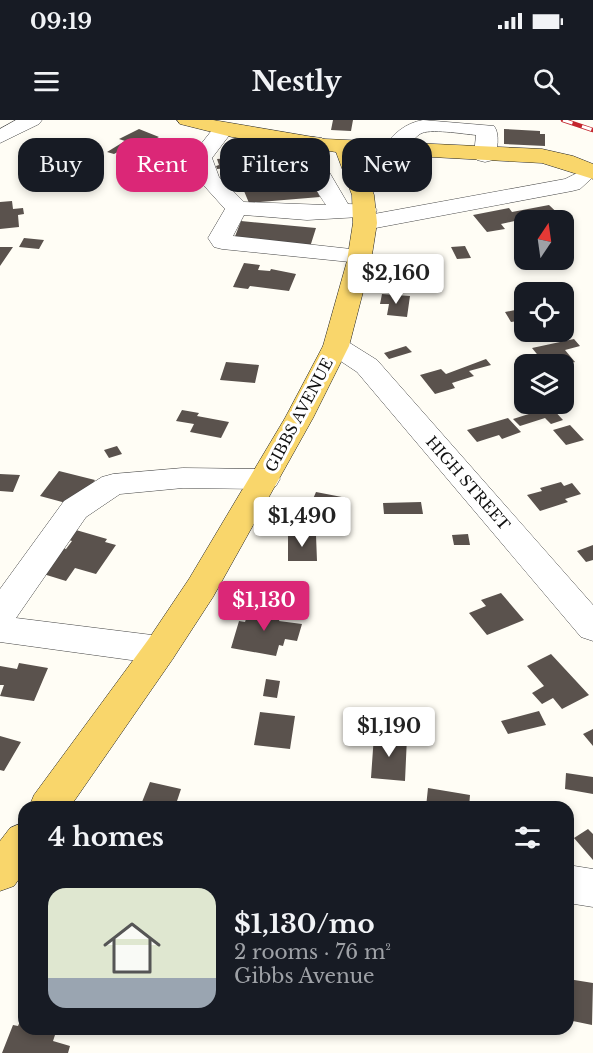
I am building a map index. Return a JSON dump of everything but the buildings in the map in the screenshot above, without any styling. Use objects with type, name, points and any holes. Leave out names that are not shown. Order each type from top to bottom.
[{"type":"main road","points":[[187,120],[223,129],[282,138]]},
{"type":"main road","points":[[432,152],[485,155],[590,176]]},
{"type":"main road","name":"GIBBS AVENUE","points":[[52,801],[160,650],[201,588],[265,479],[336,346],[360,256],[357,214],[363,195],[362,192]]},
{"type":"main road","points":[[0,873],[18,848]]},
{"type":"street","points":[[0,137],[32,120]]},
{"type":"street","points":[[223,129],[201,158],[209,179],[237,208],[357,214],[572,184],[590,176]]},
{"type":"street","points":[[330,191],[357,214]]},
{"type":"street","points":[[237,208],[220,237],[222,242],[360,256]]},
{"type":"street","name":"HIGH STREET","points":[[336,346],[367,366],[593,628]]},
{"type":"street","points":[[0,614],[75,509],[112,484],[183,478],[265,479]]},
{"type":"street","points":[[0,629],[160,650]]},
{"type":"street","points":[[574,885],[593,888]]},
{"type":"railway","points":[[563,120],[593,130]]}]
